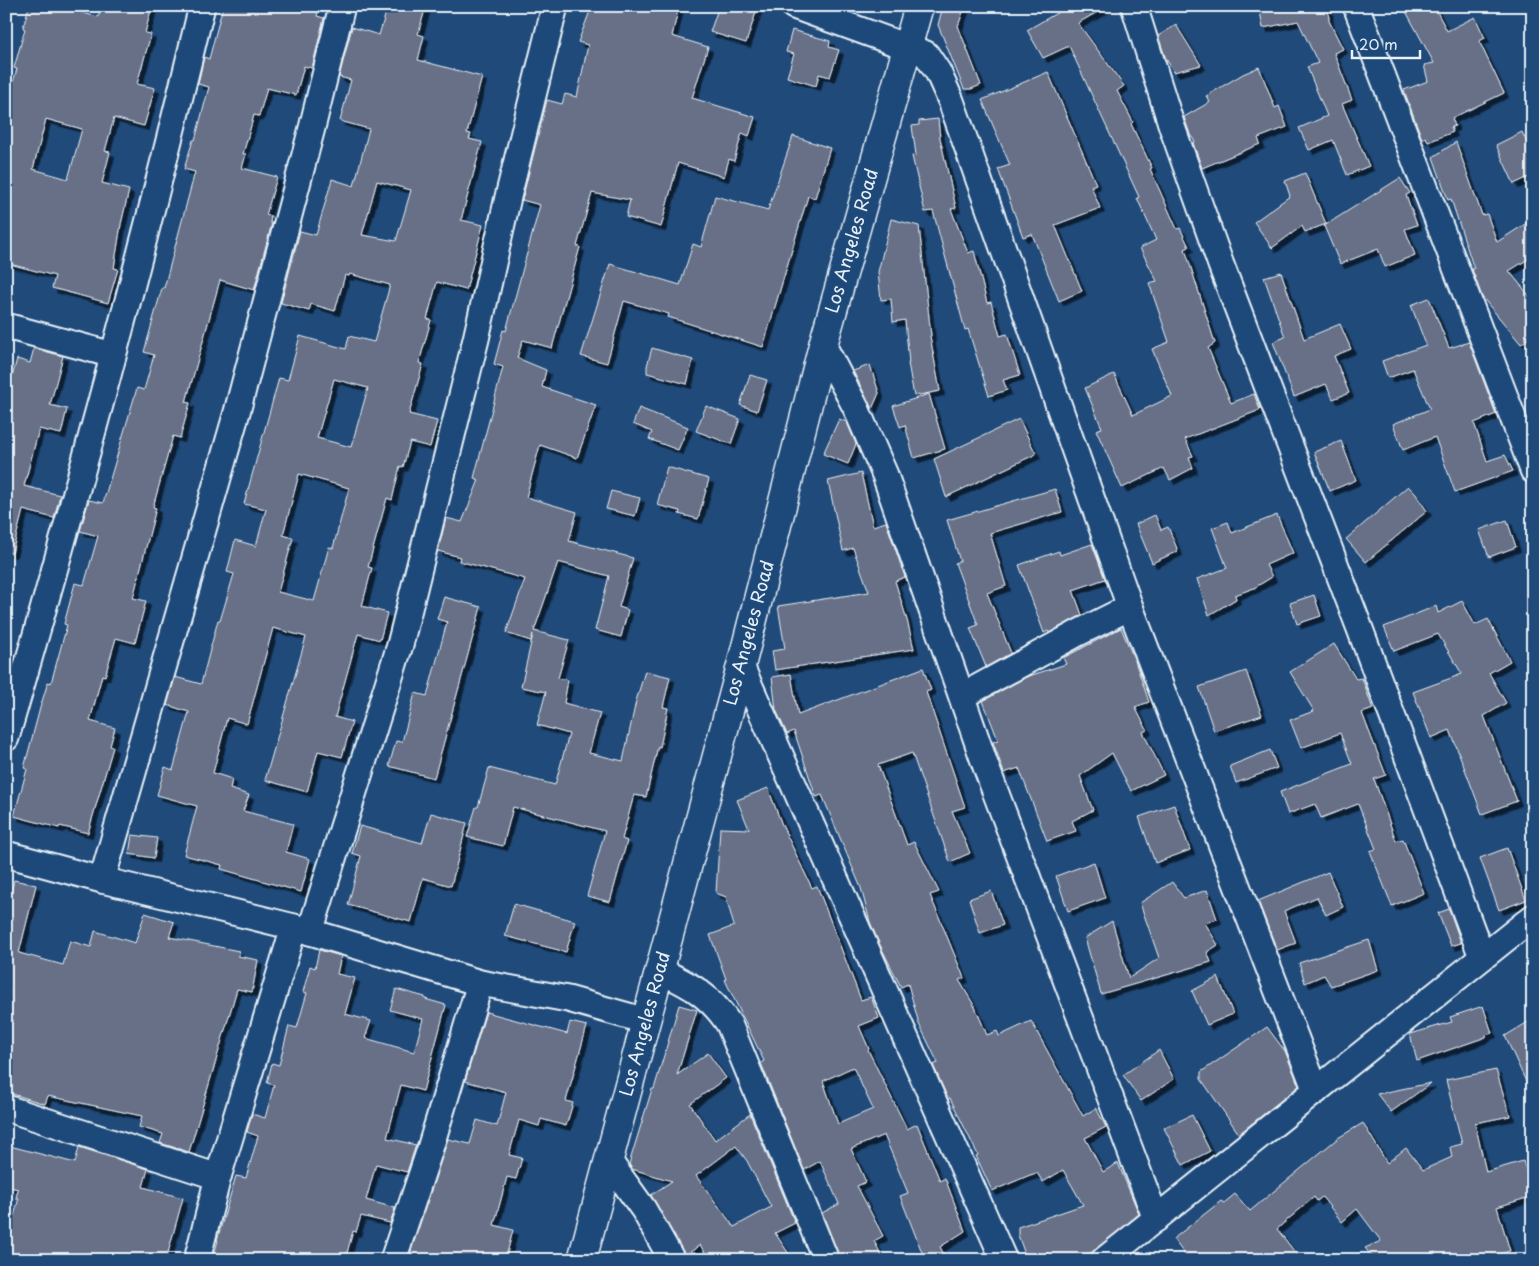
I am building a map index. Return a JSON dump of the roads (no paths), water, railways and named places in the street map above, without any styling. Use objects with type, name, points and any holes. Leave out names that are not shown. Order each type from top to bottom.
[{"type":"main road","name":"Los Angeles Road","points":[[582,1260],[741,666],[823,345],[919,6]]},
{"type":"street","points":[[6,738],[46,602],[113,355],[202,6]]},
{"type":"street","points":[[102,880],[237,412],[310,137],[342,6]]},
{"type":"street","points":[[197,1260],[218,1177],[400,645],[476,339],[508,197],[555,6]]},
{"type":"street","points":[[794,6],[926,54],[938,72],[951,101],[1130,607],[1316,1091]]},
{"type":"street","points":[[1134,6],[1172,128],[1221,265],[1482,958]]},
{"type":"street","points":[[1356,6],[1533,470]]},
{"type":"street","points":[[6,326],[113,355]]},
{"type":"street","points":[[823,345],[856,408],[885,476],[986,767],[1156,1219]]},
{"type":"street","points":[[962,696],[1130,607]]},
{"type":"street","points":[[741,666],[1004,1260]]},
{"type":"street","points":[[6,854],[302,930],[480,983],[568,999],[646,1021]]},
{"type":"street","points":[[1104,1260],[1533,917]]},
{"type":"street","points":[[659,970],[696,988],[718,1008],[729,1024],[826,1260]]},
{"type":"street","points":[[393,1260],[429,1152],[480,983]]},
{"type":"street","points":[[6,1108],[218,1177]]},
{"type":"street","points":[[609,1161],[644,1210],[672,1260]]}]
